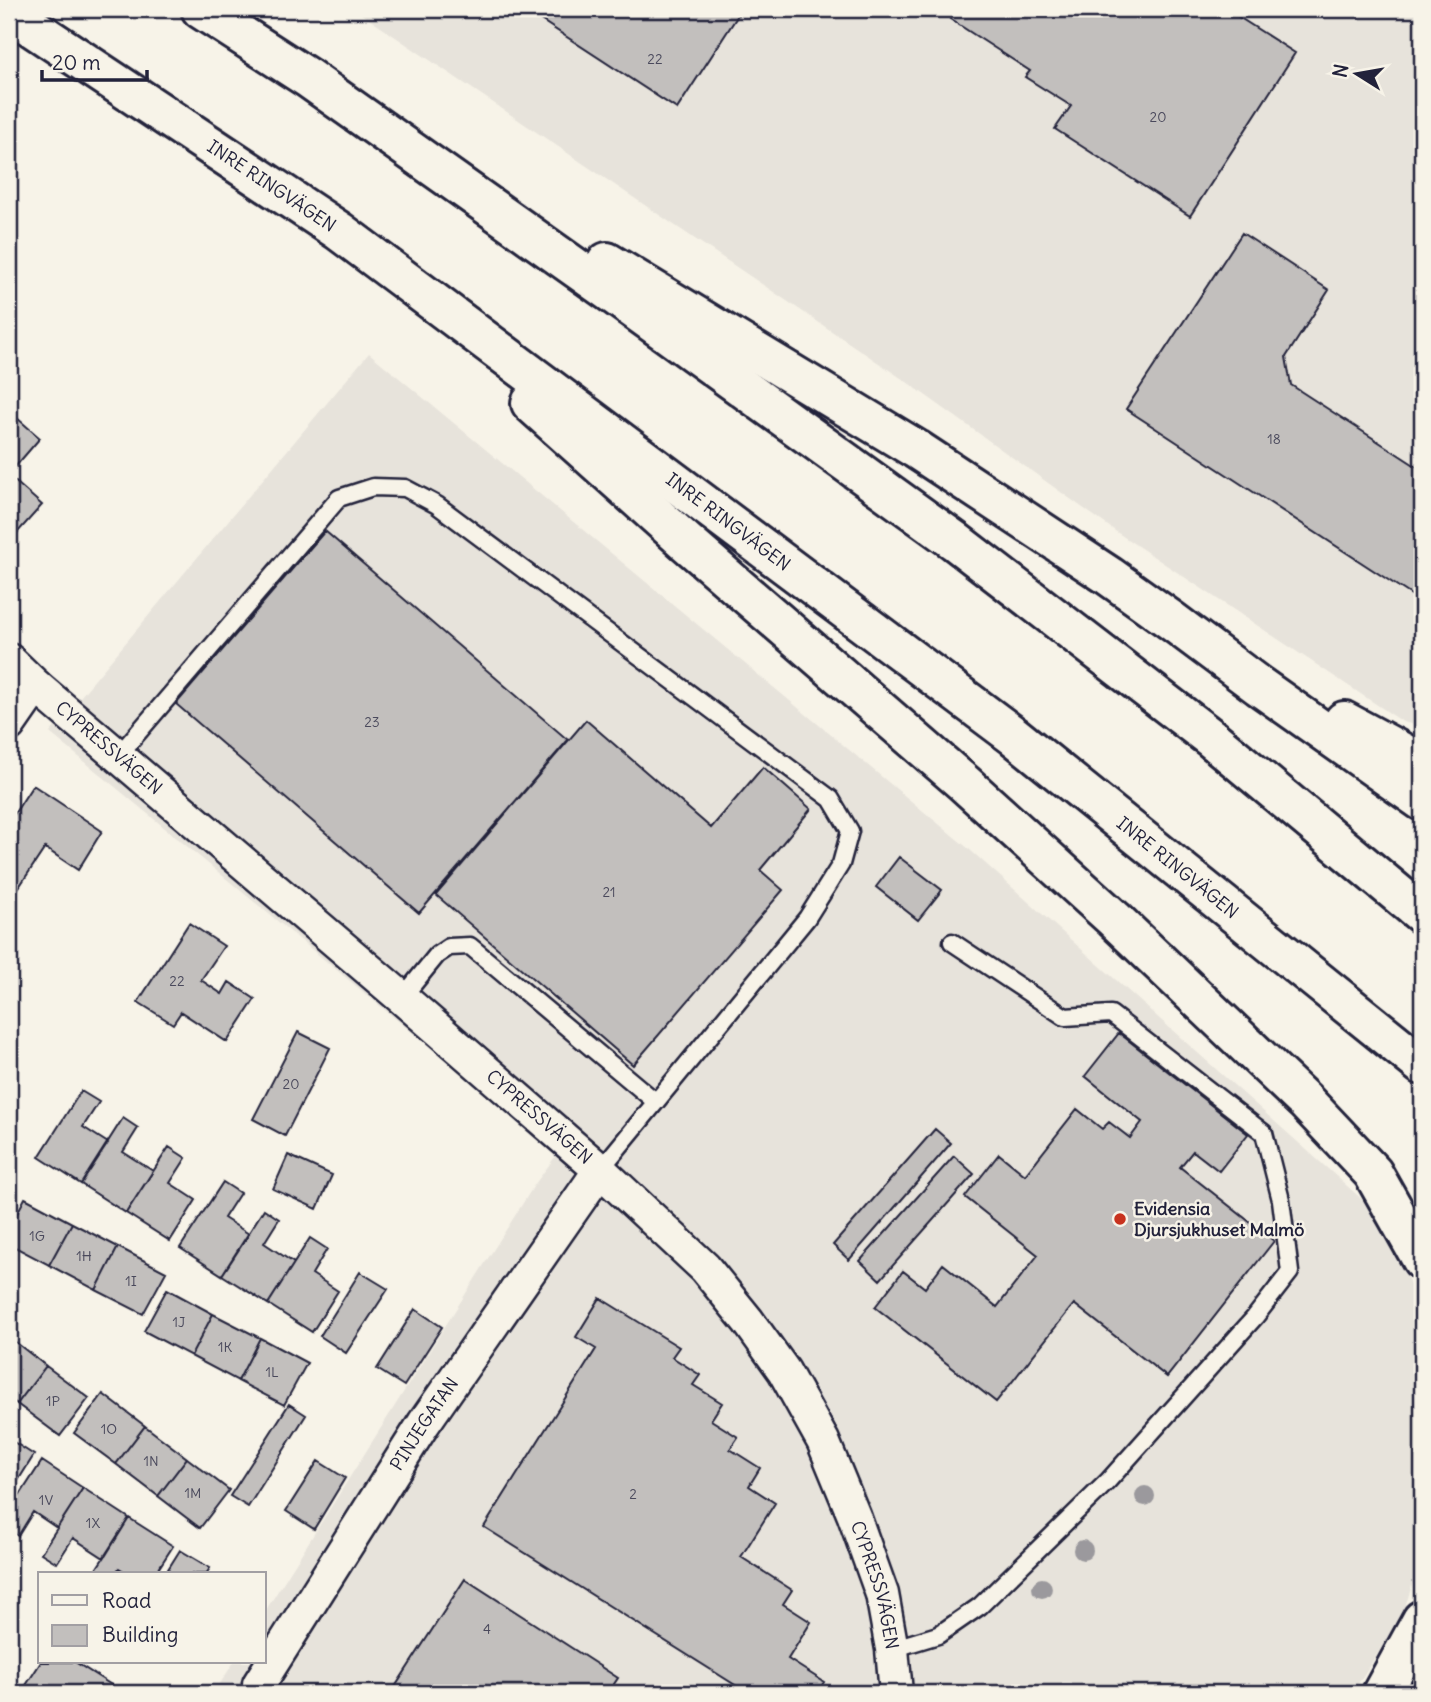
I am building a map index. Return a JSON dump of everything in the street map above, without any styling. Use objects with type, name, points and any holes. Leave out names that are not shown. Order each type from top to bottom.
[{"type":"main road","points":[[201,9],[308,78],[916,449],[1110,576],[1269,694],[1422,801]]},
{"type":"main road","name":"INRE RINGVÄGEN","points":[[9,12],[339,231],[1014,736],[1422,1065]]},
{"type":"main road","points":[[308,78],[955,541],[1211,738],[1422,914]]},
{"type":"main road","points":[[339,231],[686,542],[964,783],[1194,995],[1305,1101],[1373,1173],[1422,1260]]},
{"type":"main road","points":[[1172,621],[1422,764]]},
{"type":"main road","points":[[1382,1693],[1422,1620]]},
{"type":"street","name":"CYPRESSVÄGEN","points":[[9,660],[36,687],[600,1170],[705,1268],[784,1371],[823,1441],[882,1594],[892,1649],[896,1693]]},
{"type":"street","points":[[9,725],[36,687]]},
{"type":"street","name":"PINJEGATAN","points":[[256,1689],[424,1423],[600,1170]]},
{"type":"lane","points":[[118,756],[339,498],[373,487],[405,488],[437,505],[831,799],[850,831],[841,864],[807,918],[600,1170]]},
{"type":"lane","points":[[892,1649],[938,1635],[980,1606],[1108,1481],[1255,1317],[1290,1272],[1282,1200],[1264,1133],[1111,1014],[1065,1017],[952,942]]},
{"type":"lane","points":[[402,998],[437,955],[449,947],[470,946],[656,1102]]},
{"type":"shaded area","points":[[354,9],[1422,9],[1422,727],[1403,722],[1118,533],[907,382]]},
{"type":"shaded area","points":[[369,353],[969,849],[1383,1218],[1422,1313],[1422,1555],[1402,1616],[1352,1693],[214,1693],[233,1664],[266,1664],[266,1610],[535,1184],[558,1153],[50,733]]},
{"type":"building","points":[[524,9],[742,9],[677,109]]},
{"type":"building","points":[[957,9],[1226,9],[1295,53],[1190,216],[1055,129],[1071,106],[1025,77],[1030,71],[950,19]]},
{"type":"building","points":[[1242,233],[1329,290],[1286,357],[1291,385],[1422,470],[1422,602],[1126,409]]},
{"type":"building","points":[[9,411],[40,438],[9,474]]},
{"type":"building","points":[[9,476],[42,505],[9,542]]},
{"type":"building","points":[[325,531],[568,740],[419,913],[176,704]]},
{"type":"building","points":[[586,720],[711,828],[763,767],[811,809],[760,870],[783,890],[633,1065],[436,895]]},
{"type":"building","points":[[33,785],[102,831],[78,870],[45,848],[13,896],[9,893],[9,822]]},
{"type":"building","points":[[899,857],[942,890],[918,920],[876,887]]},
{"type":"building","points":[[189,923],[224,946],[201,980],[222,994],[229,982],[255,999],[227,1042],[181,1012],[173,1024],[138,1002]]},
{"type":"building","points":[[298,1032],[330,1048],[285,1136],[253,1119]]},
{"type":"building","name":"Evidensia Djursjukhuset Malmö","points":[[1119,1033],[1248,1134],[1219,1171],[1193,1151],[1180,1167],[1274,1241],[1167,1377],[1074,1304],[996,1402],[875,1307],[903,1271],[925,1288],[943,1264],[997,1307],[1038,1255],[965,1197],[999,1154],[1025,1175],[1077,1109],[1102,1129],[1109,1122],[1130,1138],[1142,1122],[1085,1076]]},
{"type":"building","points":[[81,1091],[99,1102],[83,1127],[108,1143],[81,1184],[39,1157]]},
{"type":"building","points":[[123,1118],[138,1128],[123,1152],[153,1171],[126,1213],[81,1184]]},
{"type":"building","points":[[935,1129],[951,1143],[849,1260],[833,1245]]},
{"type":"building","points":[[169,1147],[186,1158],[170,1183],[196,1200],[170,1241],[126,1213]]},
{"type":"building","points":[[288,1155],[332,1175],[317,1209],[273,1189]]},
{"type":"building","points":[[954,1156],[974,1174],[880,1280],[860,1261]]},
{"type":"building","points":[[223,1182],[240,1193],[224,1218],[249,1234],[222,1275],[180,1248]]},
{"type":"building","points":[[25,1198],[72,1223],[49,1265],[9,1244],[9,1229]]},
{"type":"building","points":[[264,1209],[279,1219],[264,1243],[294,1263],[268,1304],[222,1275]]},
{"type":"building","points":[[72,1223],[118,1247],[96,1290],[49,1265]]},
{"type":"building","points":[[310,1238],[327,1249],[312,1274],[338,1291],[312,1332],[268,1304]]},
{"type":"building","points":[[118,1247],[166,1272],[143,1314],[96,1290]]},
{"type":"building","points":[[360,1272],[388,1289],[346,1353],[320,1336]]},
{"type":"building","points":[[167,1289],[213,1314],[191,1356],[144,1331]]},
{"type":"building","points":[[600,1298],[679,1347],[672,1357],[700,1375],[693,1385],[722,1403],[711,1420],[738,1437],[730,1449],[760,1468],[749,1486],[775,1503],[741,1557],[792,1590],[783,1604],[811,1622],[788,1659],[824,1682],[817,1693],[748,1693],[484,1527],[596,1349],[576,1337]]},
{"type":"building","points":[[415,1309],[442,1327],[404,1386],[377,1369]]},
{"type":"building","points":[[213,1314],[260,1338],[238,1381],[191,1356]]},
{"type":"building","points":[[9,1337],[46,1366],[17,1404],[9,1398]]},
{"type":"building","points":[[260,1338],[307,1363],[284,1405],[238,1381]]},
{"type":"building","points":[[46,1366],[89,1398],[60,1436],[17,1404]]},
{"type":"building","points":[[103,1394],[145,1426],[116,1464],[74,1433]]},
{"type":"building","points":[[289,1404],[306,1415],[248,1507],[230,1496]]},
{"type":"building","points":[[145,1426],[187,1458],[158,1496],[116,1464]]},
{"type":"building","points":[[9,1439],[34,1455],[9,1495]]},
{"type":"building","points":[[187,1458],[229,1490],[200,1528],[158,1496]]},
{"type":"building","points":[[42,1461],[83,1488],[57,1528],[33,1512],[18,1536],[9,1530],[9,1512]]},
{"type":"building","points":[[318,1461],[345,1478],[314,1529],[286,1511]]},
{"type":"building","points":[[83,1488],[129,1518],[104,1558],[73,1538],[57,1563],[41,1553]]},
{"type":"building","points":[[129,1518],[173,1546],[156,1572],[126,1572],[119,1568],[116,1572],[94,1572]]},
{"type":"building","points":[[180,1550],[210,1568],[207,1572],[166,1572]]},
{"type":"building","points":[[465,1579],[618,1678],[608,1693],[404,1693],[395,1687]]},
{"type":"building","points":[[40,1664],[78,1664],[124,1693],[21,1693]]},
{"type":"place","name":"Evidensia Djursjukhuset Malmö","points":[[1120,1219]]}]
